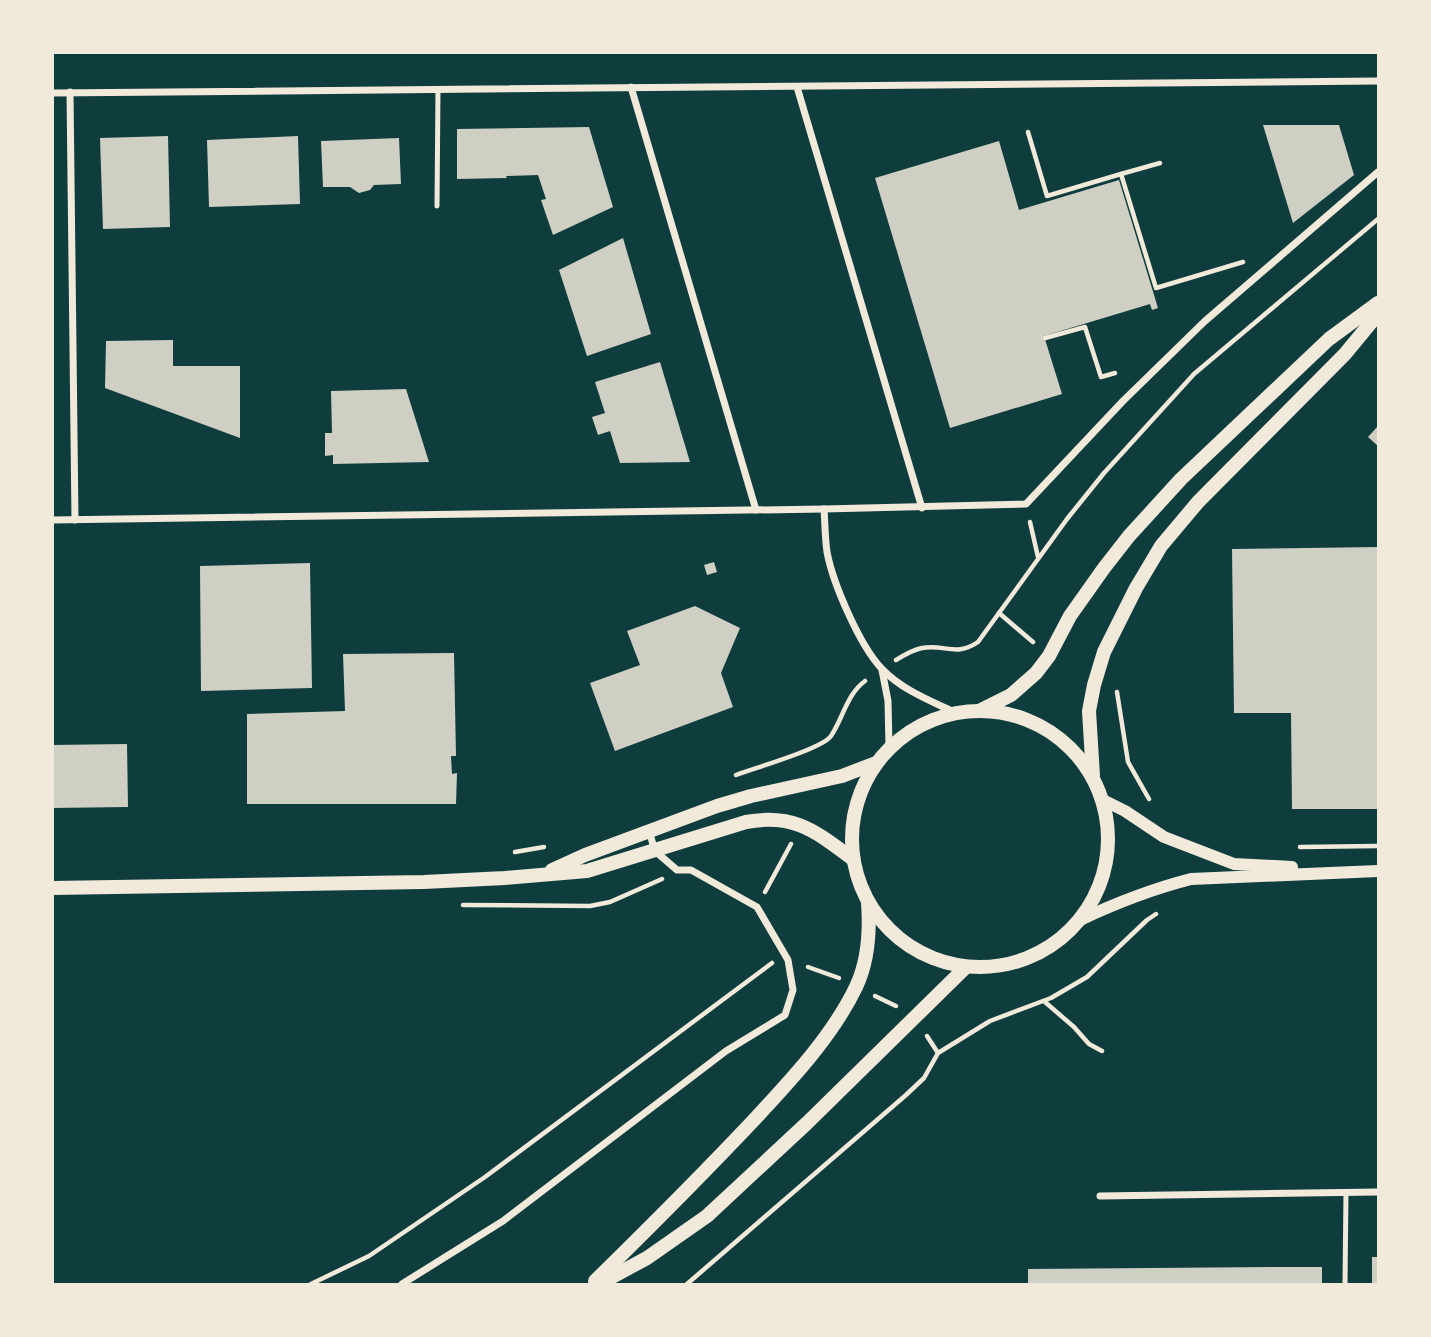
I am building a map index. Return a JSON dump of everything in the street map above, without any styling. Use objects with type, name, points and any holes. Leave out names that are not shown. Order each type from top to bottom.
[{"type":"main road","points":[[981,710],[1011,695],[1036,673],[1049,656],[1070,616],[1104,568],[1129,536],[1181,480],[1329,338],[1378,303]]},
{"type":"main road","points":[[1093,777],[1089,711],[1094,684],[1104,652],[1161,546],[1198,502],[1345,354],[1378,314]]},
{"type":"main road","points":[[981,710],[1025,718],[1065,741],[1081,758],[1093,777],[1103,800],[1109,831],[1107,863],[1097,893],[1080,920],[1062,938],[1041,953],[1017,962],[992,967],[966,967],[946,963],[909,946],[893,933],[868,902],[858,881],[853,859],[852,834],[855,809],[863,785],[890,747],[909,732],[932,720],[981,710]]},
{"type":"main road","points":[[541,875],[585,855],[751,796],[842,776],[876,764]]},
{"type":"main road","points":[[52,888],[424,882],[587,871],[761,819],[801,824],[853,859]]},
{"type":"main road","points":[[591,1284],[687,1191],[742,1133],[782,1090],[827,1033],[856,986],[863,965],[869,923],[868,902]]},
{"type":"main road","points":[[599,1284],[647,1258],[707,1216],[966,967]]},
{"type":"street","points":[[52,93],[1378,81]]},
{"type":"street","points":[[631,87],[756,510]]},
{"type":"street","points":[[797,87],[922,508]]},
{"type":"street","points":[[70,92],[75,520]]},
{"type":"street","points":[[52,520],[922,508],[1026,504],[1123,401],[1205,321],[1378,172]]},
{"type":"street","points":[[824,509],[828,554],[843,600],[859,635],[882,669],[904,687],[956,713]]},
{"type":"street","points":[[882,669],[888,701],[890,747]]},
{"type":"street","points":[[1103,800],[1125,810],[1164,837],[1234,864],[1359,871]]},
{"type":"street","points":[[402,1284],[503,1221],[726,1051],[785,1015],[793,990],[786,957],[757,907],[691,870],[677,870],[655,851],[649,831]]},
{"type":"street","points":[[1080,920],[1161,886],[1191,879],[1378,871]]},
{"type":"street","points":[[1100,1196],[1378,1192]]},
{"type":"lane","points":[[437,206],[438,89]]},
{"type":"lane","points":[[1345,1284],[1346,1193]]},
{"type":"path","points":[[1028,132],[1046,196],[1160,163]]},
{"type":"path","points":[[1121,174],[1156,288],[1255,258]]},
{"type":"path","points":[[896,660],[921,648],[956,651],[968,648],[985,633],[1038,558],[1104,473],[1194,374],[1378,219]]},
{"type":"path","points":[[1045,338],[1085,327],[1101,377],[1115,373]]},
{"type":"path","points":[[1026,504],[1038,558]]},
{"type":"path","points":[[999,613],[1025,635]]},
{"type":"path","points":[[798,753],[828,740],[851,696],[866,680]]},
{"type":"path","points":[[1105,688],[1117,691],[1128,762],[1147,797],[1156,805]]},
{"type":"path","points":[[757,907],[795,837]]},
{"type":"path","points":[[1288,847],[1378,846]]},
{"type":"path","points":[[590,906],[632,894],[677,870]]},
{"type":"path","points":[[687,1284],[924,1078],[938,1053],[990,1021],[1044,1001],[1087,977],[1147,920],[1165,908]]},
{"type":"path","points":[[311,1284],[369,1256],[485,1177],[786,957],[840,979]]},
{"type":"path","points":[[866,991],[895,1005]]},
{"type":"path","points":[[1044,1001],[1089,1044],[1102,1051]]},
{"type":"path","points":[[923,1030],[938,1053]]},
{"type":"building","points":[[1263,125],[1339,125],[1354,175],[1293,223]]},
{"type":"building","points":[[589,127],[613,207],[553,235],[541,200],[546,199],[538,175],[457,179],[457,129]]},
{"type":"building","points":[[168,136],[170,227],[103,229],[100,138]]},
{"type":"building","points":[[298,136],[300,204],[209,207],[207,140]]},
{"type":"building","points":[[399,138],[401,184],[374,185],[370,190],[359,193],[350,187],[323,187],[321,141]]},
{"type":"building","points":[[999,141],[1019,210],[1119,180],[1158,308],[1152,310],[1150,304],[1044,336],[1062,394],[950,428],[875,178]]},
{"type":"building","points":[[623,238],[651,334],[587,356],[559,270]]},
{"type":"building","points":[[173,340],[173,366],[240,366],[240,438],[105,388],[106,341]]},
{"type":"building","points":[[660,362],[690,462],[620,463],[610,431],[598,435],[592,417],[605,413],[595,382]]},
{"type":"building","points":[[406,389],[429,462],[333,464],[333,455],[325,456],[325,433],[332,433],[331,391]]},
{"type":"building","points":[[1378,426],[1378,446],[1368,437]]},
{"type":"building","points":[[1378,547],[1378,809],[1292,809],[1291,713],[1234,713],[1232,549]]},
{"type":"building","points":[[714,562],[717,572],[707,575],[704,565]]},
{"type":"building","points":[[310,563],[312,688],[201,691],[200,566]]},
{"type":"building","points":[[695,606],[740,628],[721,673],[733,707],[615,751],[590,683],[640,665],[627,631]]},
{"type":"building","points":[[454,653],[456,756],[451,756],[452,774],[457,773],[456,804],[247,804],[247,714],[345,711],[343,654]]},
{"type":"building","points":[[127,744],[128,807],[52,808],[52,745]]},
{"type":"building","points":[[1372,1257],[1378,1257],[1378,1284],[1372,1284]]},
{"type":"building","points":[[1322,1267],[1322,1284],[1028,1284],[1028,1269]]}]
